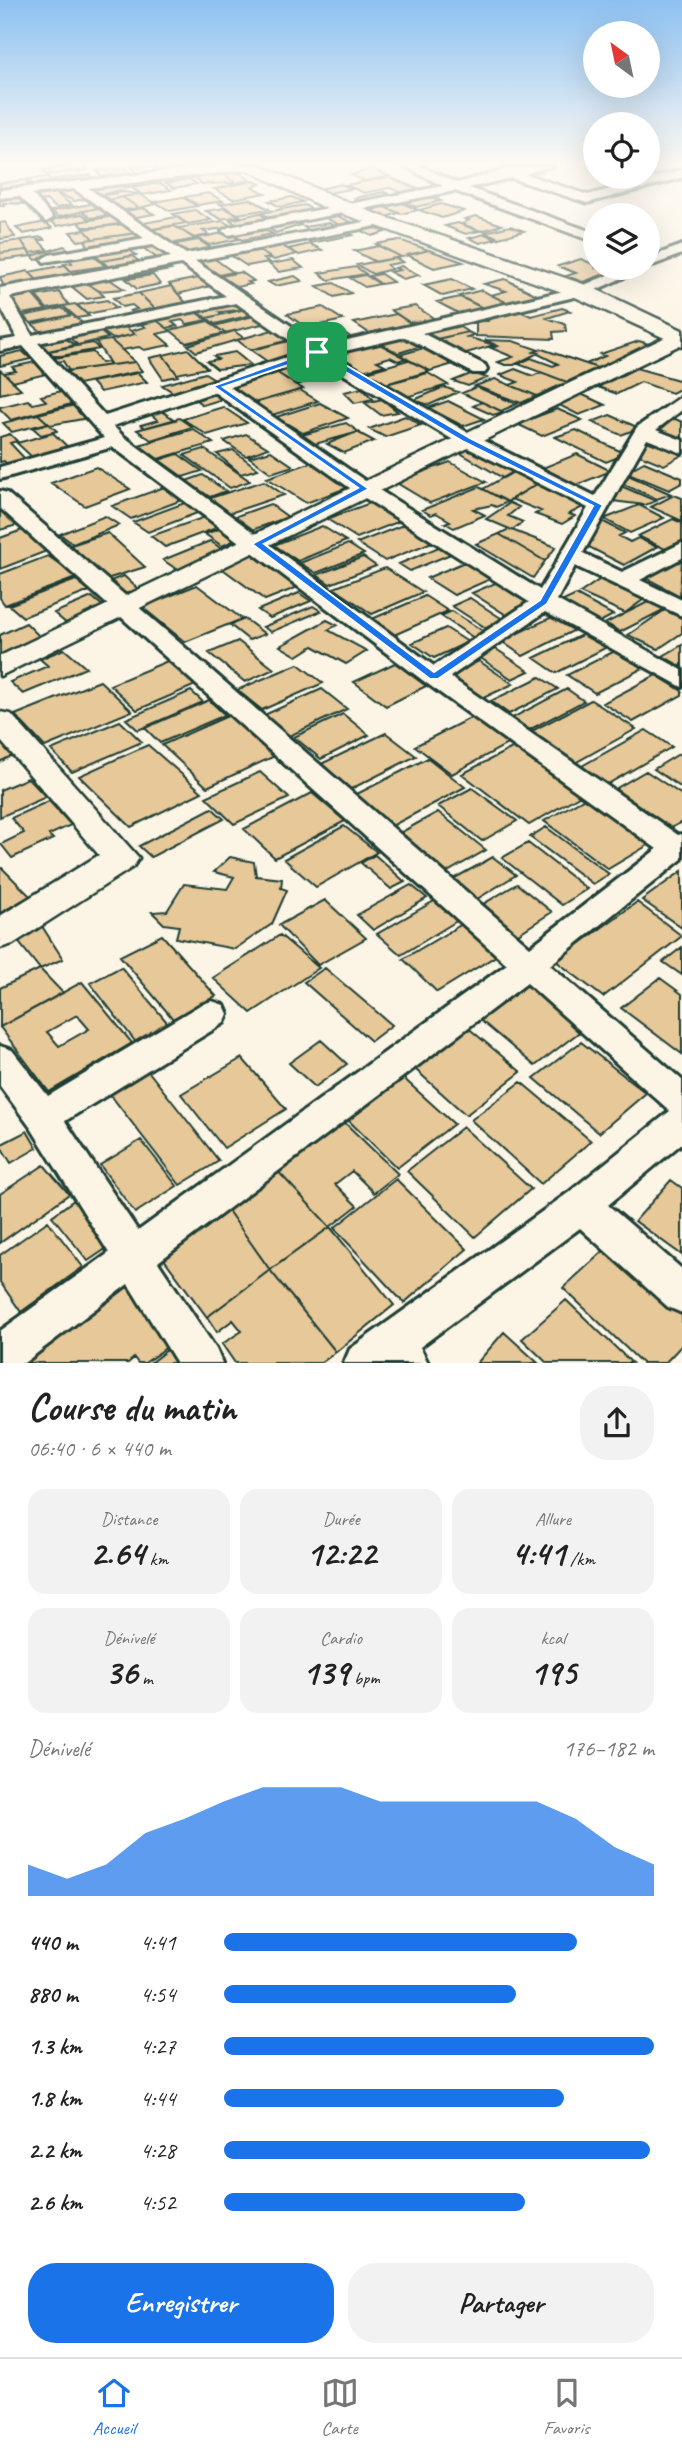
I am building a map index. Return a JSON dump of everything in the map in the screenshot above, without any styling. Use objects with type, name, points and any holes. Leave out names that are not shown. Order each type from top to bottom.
[{"type":"main road","points":[[396,229],[582,291],[676,334]]},
{"type":"street","points":[[139,229],[317,352],[467,440],[598,505]]},
{"type":"street","points":[[229,231],[242,229]]},
{"type":"street","points":[[0,1356],[133,1255],[530,964],[679,847],[434,677],[116,440],[27,341],[0,293],[184,261],[343,229]]},
{"type":"street","points":[[49,260],[156,240]]},
{"type":"street","points":[[660,257],[682,249]]},
{"type":"street","points":[[100,424],[317,352],[582,291],[608,280]]},
{"type":"street","points":[[0,346],[237,298]]},
{"type":"street","points":[[404,330],[479,369]]},
{"type":"street","points":[[0,667],[257,544],[676,334]]},
{"type":"street","points":[[217,386],[364,489],[544,602],[682,680]]},
{"type":"street","points":[[434,677],[544,602],[643,431],[682,401]]},
{"type":"street","points":[[643,431],[682,447]]},
{"type":"street","points":[[0,473],[116,440]]},
{"type":"street","points":[[0,497],[682,1101]]},
{"type":"street","points":[[624,580],[682,549]]},
{"type":"street","points":[[569,555],[682,609]]},
{"type":"street","points":[[0,721],[121,858],[0,934]]},
{"type":"street","points":[[43,1117],[212,1014]]},
{"type":"street","points":[[0,1060],[43,1117],[201,1363]]},
{"type":"street","points":[[387,1357],[682,1122]]},
{"type":"street","points":[[581,1205],[682,1293]]},
{"type":"building","points":[[0,229],[9,229],[15,237],[0,239]]},
{"type":"building","points":[[17,229],[49,229],[24,234]]},
{"type":"building","points":[[84,229],[131,229],[137,233],[93,239]]},
{"type":"building","points":[[178,229],[196,239],[170,244],[148,230]]},
{"type":"building","points":[[179,229],[221,229],[203,231],[209,235],[193,238]]},
{"type":"building","points":[[262,229],[273,234],[242,240],[229,233]]},
{"type":"building","points":[[268,229],[290,229],[276,233]]},
{"type":"building","points":[[307,229],[329,229],[312,232]]},
{"type":"building","points":[[357,229],[378,229],[385,232],[372,236]]},
{"type":"building","points":[[452,229],[479,231],[466,234]]},
{"type":"building","points":[[499,229],[524,231],[499,238],[485,232]]},
{"type":"building","points":[[85,230],[93,239],[78,241],[70,232]]},
{"type":"building","points":[[345,231],[353,235],[311,243],[303,239]]},
{"type":"building","points":[[227,232],[239,239],[209,245],[198,238]]},
{"type":"building","points":[[137,233],[147,240],[90,250],[85,240]]},
{"type":"building","points":[[485,234],[496,239],[480,243],[469,238]]},
{"type":"building","points":[[42,237],[45,240],[38,240],[48,250],[30,253],[21,240]]},
{"type":"building","points":[[21,240],[27,250],[0,253],[0,243]]},
{"type":"building","points":[[198,240],[216,251],[188,256],[171,245]]},
{"type":"building","points":[[399,240],[429,250],[401,257],[376,244]]},
{"type":"building","points":[[151,243],[169,256],[157,258],[143,248],[130,251],[126,248]]},
{"type":"building","points":[[277,243],[297,254],[274,260],[253,247]]},
{"type":"building","points":[[310,244],[322,250],[299,255],[288,249]]},
{"type":"building","points":[[64,246],[74,253],[36,260],[32,256]]},
{"type":"building","points":[[379,246],[401,257],[376,262],[354,251]]},
{"type":"building","points":[[125,247],[136,255],[102,261],[91,253]]},
{"type":"building","points":[[254,248],[271,258],[264,259],[269,262],[247,266],[227,253]]},
{"type":"building","points":[[27,250],[32,256],[0,260],[0,253]]},
{"type":"building","points":[[429,250],[463,262],[434,268],[407,255]]},
{"type":"building","points":[[92,254],[105,266],[71,271],[64,264],[72,263],[69,259]]},
{"type":"building","points":[[132,256],[144,265],[113,271],[102,261]]},
{"type":"building","points":[[212,257],[233,272],[214,276],[193,261]]},
{"type":"building","points":[[395,258],[403,262],[387,265],[392,269],[373,274],[357,265]]},
{"type":"building","points":[[293,260],[303,268],[279,272],[269,264]]},
{"type":"building","points":[[583,260],[583,280],[588,280],[583,282],[566,276],[576,273],[558,266]]},
{"type":"building","points":[[65,265],[78,279],[42,285],[29,272]]},
{"type":"building","points":[[165,266],[171,270],[125,278],[121,275]]},
{"type":"building","points":[[401,266],[419,275],[403,279],[390,272],[400,270],[395,268]]},
{"type":"building","points":[[356,267],[366,274],[329,280],[319,273]]},
{"type":"building","points":[[28,271],[42,285],[6,292],[0,277]]},
{"type":"building","points":[[241,272],[254,281],[232,288],[216,277]]},
{"type":"building","points":[[381,274],[393,282],[381,284],[369,276]]},
{"type":"building","points":[[153,275],[160,284],[137,289],[126,279]]},
{"type":"building","points":[[365,275],[380,284],[365,287],[350,278]]},
{"type":"building","points":[[295,276],[302,281],[275,286],[268,282]]},
{"type":"building","points":[[198,278],[210,286],[178,294],[169,284]]},
{"type":"building","points":[[109,279],[124,289],[99,291],[87,283]]},
{"type":"building","points":[[452,279],[472,289],[443,296],[423,285]]},
{"type":"building","points":[[505,279],[541,297],[510,304],[491,295],[506,291],[484,284]]},
{"type":"building","points":[[87,283],[104,296],[87,299],[71,286]]},
{"type":"building","points":[[334,283],[351,293],[334,297],[317,286]]},
{"type":"building","points":[[171,286],[189,306],[158,312],[139,293]]},
{"type":"building","points":[[482,290],[510,304],[483,308],[459,296]]},
{"type":"building","points":[[30,292],[46,310],[22,314],[9,295]]},
{"type":"building","points":[[59,292],[69,305],[47,309],[36,296]]},
{"type":"building","points":[[139,293],[158,312],[138,317],[130,311],[137,309],[132,305],[122,307],[113,298]]},
{"type":"building","points":[[460,297],[486,310],[458,313],[437,302]]},
{"type":"building","points":[[107,300],[117,308],[87,314],[77,305]]},
{"type":"building","points":[[232,300],[246,309],[220,312],[224,314],[207,318],[193,309]]},
{"type":"building","points":[[75,304],[89,316],[77,318],[63,306]]},
{"type":"building","points":[[415,306],[438,321],[409,322],[391,310]]},
{"type":"building","points":[[323,307],[343,320],[306,328],[287,314]]},
{"type":"building","points":[[62,308],[71,315],[31,323],[23,316]]},
{"type":"building","points":[[562,308],[570,311],[547,318],[565,324],[566,331],[553,332],[554,339],[476,336],[476,321],[488,321],[489,316],[502,316],[503,312],[522,312],[531,316]]},
{"type":"building","points":[[191,309],[207,320],[187,324],[182,320],[172,322],[177,326],[167,328],[152,317]]},
{"type":"building","points":[[246,309],[255,314],[215,324],[207,318]]},
{"type":"building","points":[[396,314],[412,324],[369,333],[354,323]]},
{"type":"building","points":[[72,315],[84,324],[43,333],[32,324]]},
{"type":"building","points":[[254,316],[266,323],[225,333],[214,326]]},
{"type":"building","points":[[156,320],[171,331],[157,334],[170,345],[144,350],[139,347],[122,350],[111,340],[135,334],[131,331],[145,327],[139,323]]},
{"type":"building","points":[[208,321],[225,333],[186,343],[170,330]]},
{"type":"building","points":[[451,322],[468,332],[433,340],[416,331]]},
{"type":"building","points":[[121,324],[135,334],[113,339],[100,330]]},
{"type":"building","points":[[96,328],[108,338],[78,345],[66,335]]},
{"type":"building","points":[[319,328],[327,333],[340,330],[352,338],[330,343],[315,342],[302,333]]},
{"type":"building","points":[[276,329],[293,339],[250,350],[237,340]]},
{"type":"building","points":[[234,331],[244,338],[196,352],[188,345]]},
{"type":"building","points":[[399,332],[425,345],[398,353],[373,339]]},
{"type":"building","points":[[468,332],[474,335],[467,337],[494,345],[463,354],[437,339]]},
{"type":"building","points":[[63,337],[75,345],[48,351],[40,342]]},
{"type":"building","points":[[111,340],[135,362],[111,365],[96,342]]},
{"type":"building","points":[[293,340],[310,351],[268,362],[251,350]]},
{"type":"building","points":[[372,340],[406,358],[398,361],[390,357],[377,361],[385,365],[363,371],[329,352]]},
{"type":"building","points":[[485,340],[513,341],[539,350],[514,365],[505,365],[498,362],[513,357],[491,348],[498,346]]},
{"type":"building","points":[[639,341],[649,344],[619,363],[613,361],[597,368],[586,364],[605,356],[600,354]]},
{"type":"building","points":[[93,343],[99,349],[61,356],[54,356],[49,351]]},
{"type":"building","points":[[427,347],[460,362],[430,371],[399,355]]},
{"type":"building","points":[[188,349],[207,368],[177,374],[163,355]]},
{"type":"building","points":[[542,349],[597,368],[567,382],[518,364],[531,358],[553,366],[558,364],[534,352]]},
{"type":"building","points":[[22,351],[31,359],[0,366],[0,356]]},
{"type":"building","points":[[93,352],[101,363],[107,362],[111,365],[69,371],[63,361],[57,362],[54,358]]},
{"type":"building","points":[[235,352],[251,365],[217,369],[207,361],[218,359],[214,356]]},
{"type":"building","points":[[163,355],[178,376],[163,379],[149,358]]},
{"type":"building","points":[[321,357],[329,362],[323,363],[327,366],[315,369],[303,362]]},
{"type":"building","points":[[408,360],[430,371],[382,385],[363,373]]},
{"type":"building","points":[[35,362],[46,374],[13,382],[4,373],[16,371],[12,367]]},
{"type":"building","points":[[135,362],[142,371],[79,384],[66,371]]},
{"type":"building","points":[[295,367],[314,380],[296,385],[276,372]]},
{"type":"building","points":[[636,368],[682,381],[682,388],[672,393],[641,382],[617,394],[598,387]]},
{"type":"building","points":[[515,369],[533,376],[541,372],[567,382],[537,396],[510,385],[518,382],[500,375]]},
{"type":"building","points":[[0,370],[4,373],[21,389],[0,394]]},
{"type":"building","points":[[276,372],[303,389],[254,403],[229,386]]},
{"type":"building","points":[[138,373],[147,382],[100,392],[91,382]]},
{"type":"building","points":[[205,373],[221,383],[179,396],[162,385]]},
{"type":"building","points":[[428,373],[448,385],[406,397],[386,384]]},
{"type":"building","points":[[473,373],[487,378],[468,386],[453,381]]},
{"type":"building","points":[[495,379],[537,396],[521,403],[475,386]]},
{"type":"building","points":[[444,387],[458,392],[429,405],[414,400]]},
{"type":"building","points":[[477,387],[517,404],[501,411],[462,393]]},
{"type":"building","points":[[362,388],[373,399],[355,403],[344,392]]},
{"type":"building","points":[[300,390],[318,401],[272,415],[254,403]]},
{"type":"building","points":[[61,391],[75,403],[11,420],[0,409],[28,400],[33,404],[46,401],[41,396]]},
{"type":"building","points":[[218,393],[226,398],[203,405],[196,400]]},
{"type":"building","points":[[581,394],[605,405],[579,415],[555,403]]},
{"type":"building","points":[[382,399],[398,412],[381,415],[365,403]]},
{"type":"building","points":[[448,401],[484,419],[463,426],[428,408]]},
{"type":"building","points":[[482,402],[503,412],[493,415],[473,406]]},
{"type":"building","points":[[320,403],[348,418],[303,433],[276,417]]},
{"type":"building","points":[[75,405],[88,418],[50,425],[38,414]]},
{"type":"building","points":[[223,407],[247,423],[207,435],[183,419]]},
{"type":"building","points":[[557,409],[582,420],[542,436],[517,424]]},
{"type":"building","points":[[162,411],[175,420],[145,428],[141,425],[158,420],[150,414]]},
{"type":"building","points":[[38,414],[48,423],[12,432],[3,423]]},
{"type":"building","points":[[610,415],[639,428],[621,435],[592,422]]},
{"type":"building","points":[[405,416],[421,425],[385,437],[369,429]]},
{"type":"building","points":[[179,418],[192,427],[151,440],[137,430]]},
{"type":"building","points":[[673,418],[682,422],[682,441],[651,429]]},
{"type":"building","points":[[346,423],[359,432],[315,444],[302,435]]},
{"type":"building","points":[[49,424],[57,431],[41,435],[33,428]]},
{"type":"building","points":[[193,429],[213,443],[158,459],[139,445]]},
{"type":"building","points":[[576,430],[626,454],[606,462],[555,437]]},
{"type":"building","points":[[357,432],[374,441],[344,453],[327,444]]},
{"type":"building","points":[[53,433],[69,448],[33,458],[17,443]]},
{"type":"building","points":[[10,434],[17,441],[10,443],[27,461],[9,466],[4,461],[0,462],[0,437]]},
{"type":"building","points":[[246,434],[268,448],[246,456],[224,441]]},
{"type":"building","points":[[648,439],[682,452],[682,455],[664,465],[635,453]]},
{"type":"building","points":[[471,443],[517,470],[503,478],[455,450]]},
{"type":"building","points":[[204,449],[250,481],[230,488],[184,455]]},
{"type":"building","points":[[233,450],[258,469],[241,474],[217,454]]},
{"type":"building","points":[[271,451],[293,466],[271,473],[249,457]]},
{"type":"building","points":[[178,454],[202,471],[183,477],[159,460]]},
{"type":"building","points":[[577,454],[611,471],[574,486],[540,469]]},
{"type":"building","points":[[312,462],[352,486],[306,503],[267,478]]},
{"type":"building","points":[[450,462],[486,482],[430,503],[395,482]]},
{"type":"building","points":[[644,462],[682,478],[682,483],[669,490],[626,472]]},
{"type":"building","points":[[96,467],[130,489],[85,506],[51,483]]},
{"type":"building","points":[[517,470],[540,482],[507,502],[483,489]]},
{"type":"building","points":[[203,475],[226,491],[210,497],[186,481]]},
{"type":"building","points":[[628,475],[671,494],[657,499],[623,484]]},
{"type":"building","points":[[264,481],[284,495],[230,513],[210,498]]},
{"type":"building","points":[[537,484],[589,504],[569,514],[575,516],[562,524],[535,514],[541,511],[511,499]]},
{"type":"building","points":[[170,485],[190,497],[131,519],[112,506]]},
{"type":"building","points":[[621,486],[656,501],[645,505],[604,500]]},
{"type":"building","points":[[479,487],[508,502],[496,507],[492,505],[473,509],[485,515],[454,528],[445,523],[450,521],[436,513],[431,515],[422,510]]},
{"type":"building","points":[[674,495],[682,498],[682,521],[651,507]]},
{"type":"building","points":[[190,501],[205,510],[148,532],[133,522]]},
{"type":"building","points":[[370,503],[400,521],[357,538],[327,519]]},
{"type":"building","points":[[510,503],[519,507],[508,516],[523,522],[512,530],[486,519]]},
{"type":"building","points":[[270,504],[288,517],[252,530],[234,517]]},
{"type":"building","points":[[639,505],[664,518],[630,533],[604,519]]},
{"type":"building","points":[[0,508],[17,525],[0,530]]},
{"type":"building","points":[[105,516],[119,525],[73,544],[60,534]]},
{"type":"building","points":[[205,517],[219,527],[165,547],[151,536]]},
{"type":"building","points":[[673,519],[682,523],[682,541],[665,549],[638,536]]},
{"type":"building","points":[[602,521],[625,533],[619,536],[630,542],[638,538],[657,547],[624,565],[585,545]]},
{"type":"building","points":[[408,523],[437,540],[385,561],[357,543]]},
{"type":"building","points":[[322,526],[346,541],[298,561],[274,545]]},
{"type":"building","points":[[28,528],[52,549],[0,569],[0,538]]},
{"type":"building","points":[[219,529],[235,540],[222,546],[205,534]]},
{"type":"building","points":[[509,529],[556,547],[545,561],[499,534]]},
{"type":"building","points":[[108,533],[145,567],[103,580],[68,546]]},
{"type":"building","points":[[499,534],[545,561],[533,578],[476,544]]},
{"type":"building","points":[[210,541],[225,551],[178,570],[163,560]]},
{"type":"building","points":[[348,544],[364,554],[316,573],[300,563]]},
{"type":"building","points":[[441,546],[453,553],[410,571],[399,564]]},
{"type":"building","points":[[251,554],[298,587],[265,600],[220,567]]},
{"type":"building","points":[[48,556],[78,577],[5,605],[0,598],[0,574]]},
{"type":"building","points":[[363,557],[376,566],[330,584],[317,575]]},
{"type":"building","points":[[682,558],[680,596],[644,577]]},
{"type":"building","points":[[467,561],[495,577],[454,595],[427,578]]},
{"type":"building","points":[[385,568],[423,592],[372,614],[334,588]]},
{"type":"building","points":[[124,576],[139,590],[125,594],[110,581]]},
{"type":"building","points":[[602,578],[647,597],[625,613],[580,593]]},
{"type":"building","points":[[76,580],[90,591],[23,617],[9,605]]},
{"type":"building","points":[[500,581],[537,603],[508,616],[472,593]]},
{"type":"building","points":[[197,585],[242,619],[185,642],[142,607]]},
{"type":"building","points":[[299,593],[311,601],[270,618],[258,610]]},
{"type":"building","points":[[576,595],[613,615],[598,623],[561,602]]},
{"type":"building","points":[[425,596],[448,611],[394,635],[372,619]]},
{"type":"building","points":[[92,597],[105,608],[67,624],[54,613]]},
{"type":"building","points":[[470,598],[504,620],[486,628],[452,606]]},
{"type":"building","points":[[652,600],[667,608],[620,632],[606,623]]},
{"type":"building","points":[[313,606],[321,611],[271,632],[263,627]]},
{"type":"building","points":[[665,610],[682,618],[682,633],[658,649],[628,635]]},
{"type":"building","points":[[452,611],[486,633],[474,638],[441,616]]},
{"type":"building","points":[[552,617],[575,630],[523,656],[501,641]]},
{"type":"building","points":[[245,619],[265,634],[249,640],[230,625]]},
{"type":"building","points":[[327,620],[337,625],[328,630],[367,651],[346,664],[313,646],[297,656],[280,646]]},
{"type":"building","points":[[26,623],[41,638],[0,658],[0,635]]},
{"type":"building","points":[[446,628],[468,642],[434,658],[412,643]]},
{"type":"building","points":[[588,632],[611,645],[556,673],[534,658]]},
{"type":"building","points":[[238,641],[274,669],[245,682],[209,653]]},
{"type":"building","points":[[682,645],[682,667],[663,656]]},
{"type":"building","points":[[621,648],[649,665],[595,693],[567,675]]},
{"type":"building","points":[[64,649],[86,668],[23,694],[10,682],[48,666],[40,659]]},
{"type":"building","points":[[496,649],[529,671],[512,679],[479,657]]},
{"type":"building","points":[[170,660],[198,684],[137,710],[110,685]]},
{"type":"building","points":[[479,661],[513,684],[483,698],[450,675]]},
{"type":"building","points":[[395,663],[426,686],[386,706],[354,682]]},
{"type":"building","points":[[298,664],[323,683],[262,710],[237,690]]},
{"type":"building","points":[[656,675],[682,691],[682,695],[633,722],[603,703]]},
{"type":"building","points":[[540,677],[558,689],[509,714],[491,701]]},
{"type":"building","points":[[100,681],[132,711],[45,747],[15,715]]},
{"type":"building","points":[[322,689],[347,709],[287,737],[262,716]]},
{"type":"building","points":[[567,689],[584,701],[529,730],[512,718]]},
{"type":"building","points":[[191,691],[203,702],[138,730],[126,719]]},
{"type":"building","points":[[209,700],[225,715],[160,743],[145,728]]},
{"type":"building","points":[[591,700],[636,729],[573,764],[528,733]]},
{"type":"building","points":[[343,714],[369,735],[321,759],[294,737]]},
{"type":"building","points":[[478,714],[515,740],[452,774],[415,746]]},
{"type":"building","points":[[230,715],[277,755],[207,787],[162,745]]},
{"type":"building","points":[[120,721],[142,742],[72,772],[51,750]]},
{"type":"building","points":[[646,730],[672,747],[606,785],[580,767]]},
{"type":"building","points":[[386,733],[416,756],[349,790],[319,765]]},
{"type":"building","points":[[4,743],[13,755],[0,762],[0,745]]},
{"type":"building","points":[[148,745],[202,792],[131,827],[79,776]]},
{"type":"building","points":[[516,746],[584,793],[529,825],[462,774]]},
{"type":"building","points":[[682,752],[682,788],[654,769]]},
{"type":"building","points":[[428,758],[465,787],[388,828],[351,797]]},
{"type":"building","points":[[646,771],[682,795],[682,822],[671,828],[615,789]]},
{"type":"building","points":[[260,772],[289,798],[234,824],[206,797]]},
{"type":"building","points":[[28,778],[46,797],[0,817],[0,790]]},
{"type":"building","points":[[472,788],[517,821],[482,841],[438,806]]},
{"type":"building","points":[[312,793],[345,821],[275,858],[244,829]]},
{"type":"building","points":[[590,795],[655,841],[608,869],[544,821]]},
{"type":"building","points":[[49,801],[71,825],[49,835],[53,839],[12,858],[1,844],[24,833],[11,818]]},
{"type":"building","points":[[212,808],[224,819],[151,857],[139,846]]},
{"type":"building","points":[[438,812],[486,850],[444,874],[398,834]]},
{"type":"building","points":[[344,826],[377,852],[316,887],[284,859]]},
{"type":"building","points":[[546,827],[609,874],[593,884],[530,837]]},
{"type":"building","points":[[528,843],[587,889],[562,905],[502,858]]},
{"type":"building","points":[[375,855],[405,882],[391,889],[361,863]]},
{"type":"building","points":[[230,857],[254,862],[256,876],[282,879],[281,888],[287,890],[272,924],[235,949],[176,938],[179,926],[164,924],[152,912],[167,911],[184,884],[227,889],[234,877],[214,872]]},
{"type":"building","points":[[493,857],[516,875],[477,899],[453,879]]},
{"type":"building","points":[[0,869],[30,896],[0,913]]},
{"type":"building","points":[[682,871],[682,928],[642,900]]},
{"type":"building","points":[[517,884],[552,912],[515,936],[480,906]]},
{"type":"building","points":[[411,885],[427,898],[373,930],[357,915]]},
{"type":"building","points":[[325,900],[366,938],[318,965],[279,925]]},
{"type":"building","points":[[436,900],[460,919],[401,955],[377,934]]},
{"type":"building","points":[[637,902],[682,936],[603,997],[556,961]]},
{"type":"building","points":[[38,920],[63,959],[40,969],[17,940]]},
{"type":"building","points":[[464,923],[499,954],[437,992],[403,959]]},
{"type":"building","points":[[162,935],[216,996],[173,1019],[120,956]]},
{"type":"building","points":[[280,935],[319,968],[251,1013],[213,978]]},
{"type":"building","points":[[682,947],[682,975],[663,962]]},
{"type":"building","points":[[121,967],[171,1027],[138,1045],[90,983]]},
{"type":"building","points":[[325,968],[392,1025],[371,1041],[304,982]]},
{"type":"building","points":[[40,969],[63,993],[0,1027],[0,988]]},
{"type":"building","points":[[524,978],[586,1027],[535,1066],[473,1014]]},
{"type":"building","points":[[660,978],[682,994],[682,1054],[621,1008]]},
{"type":"building","points":[[82,982],[132,1043],[49,1092],[0,1027]],"holes":[[[77,1015],[89,1029],[59,1046],[47,1032]]]},
{"type":"building","points":[[460,1021],[521,1072],[466,1115],[405,1060]]},
{"type":"building","points":[[321,1040],[347,1064],[315,1087],[289,1063]]},
{"type":"building","points":[[581,1042],[646,1093],[599,1133],[534,1078]]},
{"type":"building","points":[[242,1058],[286,1109],[224,1148],[181,1094]]},
{"type":"building","points":[[145,1067],[219,1161],[180,1185],[106,1089]]},
{"type":"building","points":[[401,1076],[454,1124],[397,1168],[345,1117]]},
{"type":"building","points":[[521,1082],[591,1141],[541,1184],[471,1120]]},
{"type":"building","points":[[340,1118],[398,1174],[374,1193],[352,1171],[335,1184],[357,1206],[330,1227],[273,1166]]},
{"type":"building","points":[[463,1127],[531,1189],[475,1237],[407,1171]]},
{"type":"building","points":[[27,1131],[37,1148],[11,1163],[0,1145]]},
{"type":"building","points":[[141,1140],[177,1186],[135,1213],[100,1165]]},
{"type":"building","points":[[44,1165],[69,1194],[0,1243],[0,1194]]},
{"type":"building","points":[[273,1166],[330,1227],[270,1270],[222,1202]]},
{"type":"building","points":[[396,1179],[467,1249],[404,1303],[334,1228]]},
{"type":"building","points":[[671,1180],[682,1188],[682,1255],[635,1221]]},
{"type":"building","points":[[74,1200],[110,1246],[88,1261],[52,1216]]},
{"type":"building","points":[[222,1202],[270,1270],[207,1317],[155,1247]]},
{"type":"building","points":[[48,1221],[83,1267],[21,1312],[0,1282],[0,1255]]},
{"type":"building","points":[[330,1227],[394,1305],[336,1352],[270,1270]]},
{"type":"building","points":[[610,1245],[682,1310],[682,1345],[665,1363],[642,1363],[563,1288]]},
{"type":"building","points":[[270,1270],[336,1352],[321,1363],[235,1363],[222,1344],[242,1331],[233,1320],[217,1332],[207,1317]]},
{"type":"building","points":[[128,1284],[171,1344],[145,1363],[138,1363],[134,1358],[128,1363],[29,1363],[26,1357]]},
{"type":"building","points":[[566,1300],[632,1363],[547,1363],[522,1339]]},
{"type":"building","points":[[504,1332],[538,1363],[477,1363]]},
{"type":"building","points":[[168,1349],[177,1363],[150,1363]]},
{"type":"route","points":[[317,352],[467,440],[598,505],[544,602],[434,677],[257,544],[364,489],[217,386],[317,352]]}]
